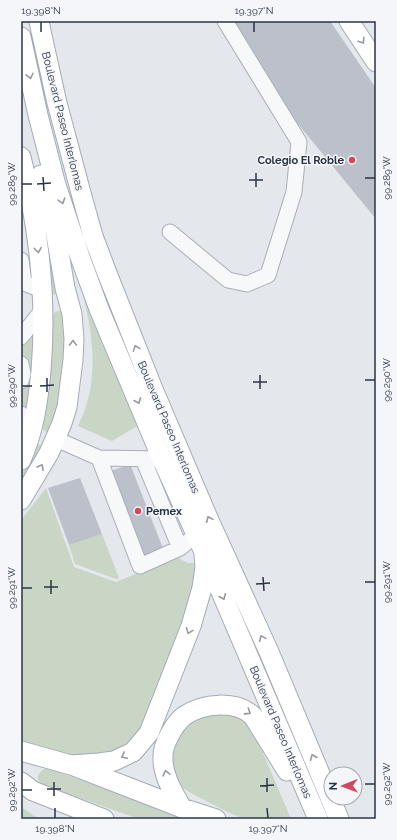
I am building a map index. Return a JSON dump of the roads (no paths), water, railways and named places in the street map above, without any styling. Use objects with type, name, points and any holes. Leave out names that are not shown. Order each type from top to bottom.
[{"type":"main road","name":"Boulevard Paseo Interlomas","points":[[40,21],[40,31],[57,103],[93,236],[101,258],[156,397],[208,518],[269,652],[323,779]]},
{"type":"main road","points":[[349,21],[376,62]]},
{"type":"main road","name":"Boulevard Paseo Interlomas","points":[[21,38],[38,115],[56,185],[99,309],[162,459],[204,552],[318,819]]},
{"type":"main road","points":[[21,99],[55,229],[72,314],[74,339],[67,407],[56,439],[21,500]]},
{"type":"main road","points":[[21,157],[30,191],[38,249],[43,299],[44,336],[39,393],[27,421],[21,460]]},
{"type":"main road","points":[[43,299],[69,302]]},
{"type":"main road","points":[[27,421],[56,439]]},
{"type":"main road","points":[[71,765],[114,761],[133,752],[149,733],[191,626],[202,588],[205,567],[204,552]]},
{"type":"main road","points":[[182,808],[170,787],[164,772],[163,756],[166,741],[176,725],[184,717],[203,708],[233,706],[247,710],[253,716],[314,819]]},
{"type":"main road","points":[[21,751],[71,765],[208,818]]},
{"type":"main road","points":[[39,756],[32,758],[25,766],[23,784],[32,791],[82,814],[104,819]]},
{"type":"main road","name":"Boulevard Paseo Interlomas","points":[[334,806],[339,819]]},
{"type":"main road","points":[[337,806],[345,819]]},
{"type":"street","points":[[170,232],[228,280],[247,284],[268,275],[294,192],[299,142],[225,21]]},
{"type":"street","points":[[21,260],[22,282],[43,299],[21,337]]},
{"type":"street","points":[[21,364],[23,374],[21,381]]},
{"type":"street","points":[[56,439],[99,458],[162,459]]},
{"type":"street","points":[[99,458],[140,566],[180,548],[196,535]]},
{"type":"street","points":[[143,459],[180,548]]},
{"type":"place","name":"Colegio El Roble","points":[[352,160]]},
{"type":"place","name":"Pemex","points":[[138,511]]}]
